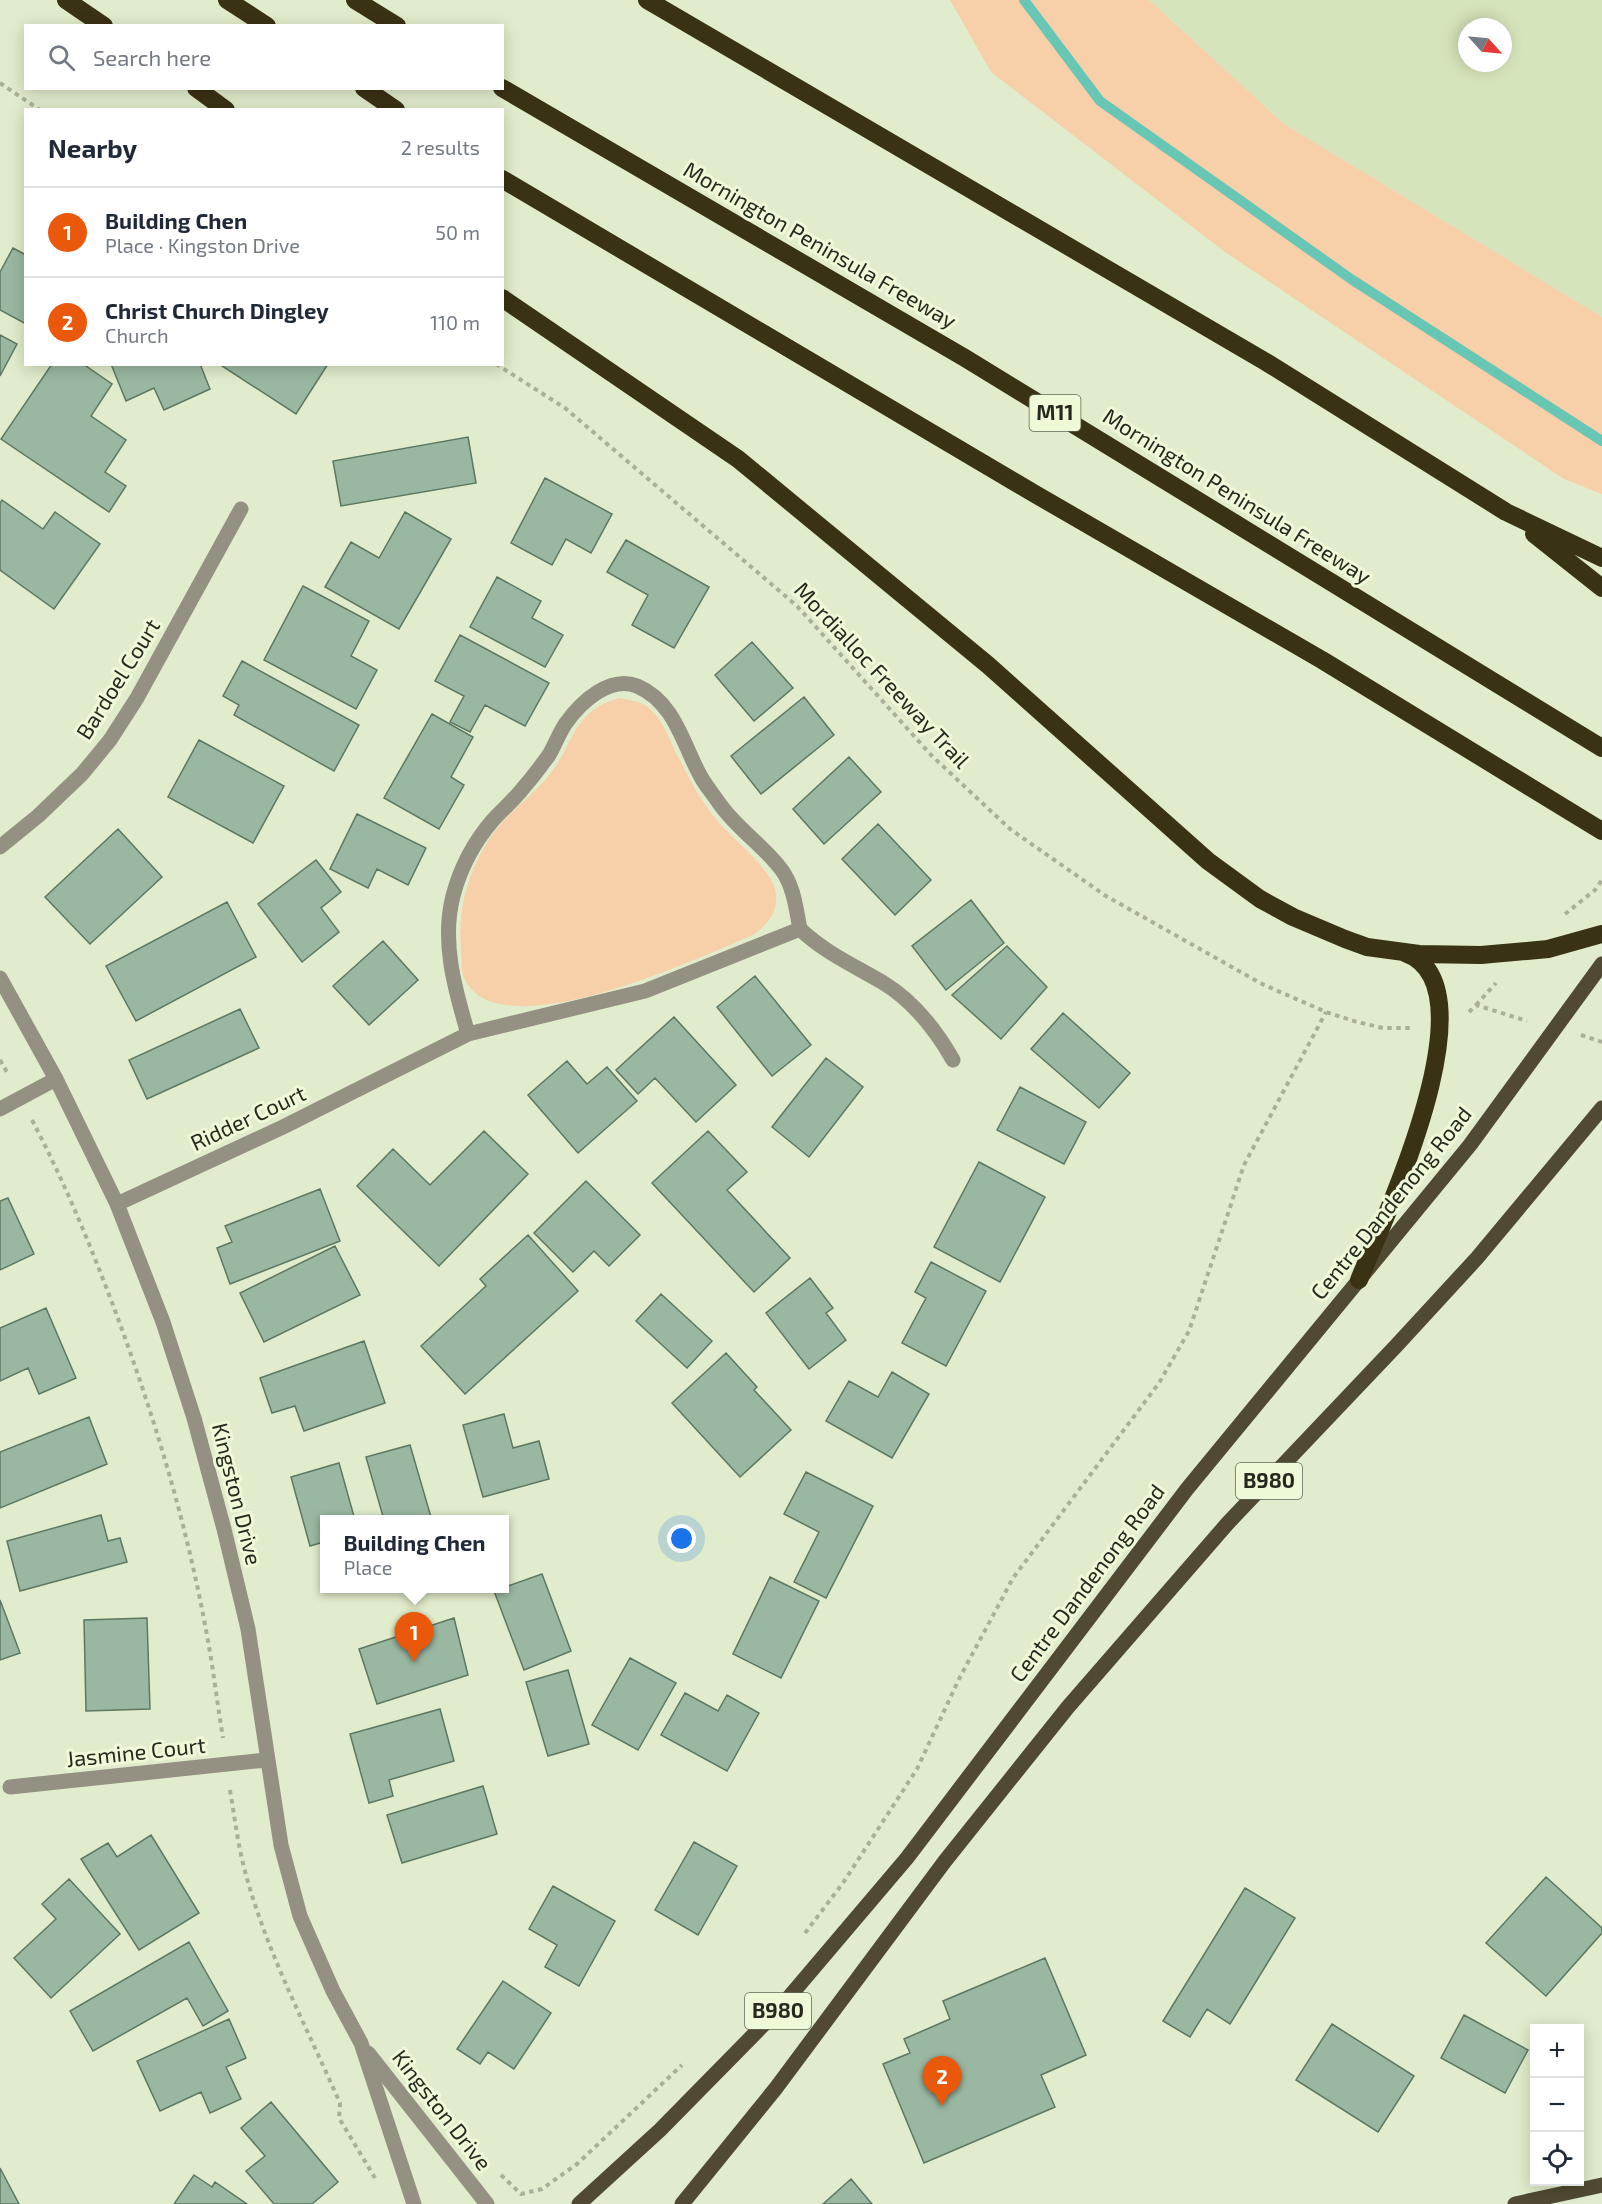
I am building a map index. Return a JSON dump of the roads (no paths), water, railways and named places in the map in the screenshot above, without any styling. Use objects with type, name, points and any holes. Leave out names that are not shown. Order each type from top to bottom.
[{"type":"highway","points":[[66,0],[101,24]]},
{"type":"highway","points":[[227,0],[264,24]]},
{"type":"highway","points":[[355,0],[394,24]]},
{"type":"highway","points":[[647,0],[1266,362],[1506,512],[1602,588]]},
{"type":"highway","name":"Mornington Peninsula Freeway","points":[[504,89],[965,358],[1602,748]]},
{"type":"highway","points":[[199,90],[223,108]]},
{"type":"highway","points":[[367,90],[393,108]]},
{"type":"highway","points":[[504,180],[1045,500],[1322,660],[1602,831]]},
{"type":"highway","points":[[504,299],[738,459],[988,665],[1176,834],[1260,899],[1319,929],[1367,947],[1402,952],[1458,956],[1527,951],[1548,949],[1602,934]]},
{"type":"highway","points":[[1506,512],[1602,558]]},
{"type":"highway","points":[[1359,1280],[1411,1152],[1428,1100],[1434,1067],[1439,1010],[1437,987],[1417,960],[1402,952]]},
{"type":"main road","name":"Centre Dandenong Road","points":[[579,2204],[660,2130],[807,1979],[920,1841],[1187,1489],[1470,1145],[1602,964]]},
{"type":"main road","name":"B980","points":[[682,2204],[776,2088],[945,1861],[1076,1699],[1227,1524],[1477,1258],[1602,1108]]},
{"type":"main road","points":[[1515,2204],[1602,2184]]},
{"type":"street","name":"Bardoel Court","points":[[0,847],[39,816],[82,774],[110,740],[137,698],[242,509]]},
{"type":"street","points":[[468,1034],[454,984],[447,930],[453,896],[467,858],[492,822],[524,788],[549,754],[567,722],[586,701],[615,684],[627,683],[656,697],[681,733],[700,776],[721,806],[782,870],[793,894],[800,929],[815,944],[885,983],[913,1006],[939,1036],[953,1060]]},
{"type":"street","name":"Ridder Court","points":[[117,1204],[283,1127],[468,1034],[645,991],[800,929]]},
{"type":"street","name":"Kingston Drive","points":[[0,978],[56,1079],[117,1204],[162,1322],[203,1452],[248,1629],[280,1845],[300,1916],[333,1991],[361,2043],[487,2204]]},
{"type":"street","points":[[0,1109],[56,1079]]},
{"type":"street","name":"Jasmine Court","points":[[10,1787],[266,1760]]},
{"type":"street","name":"Kingston Drive","points":[[361,2043],[414,2204]]},
{"type":"waterway","points":[[1024,0],[1100,101],[1351,279],[1602,441]]},
{"type":"place","name":"Building Chen","points":[[414,1662]]},
{"type":"place","name":"Christ Church Dingley","points":[[942,2106]]}]
